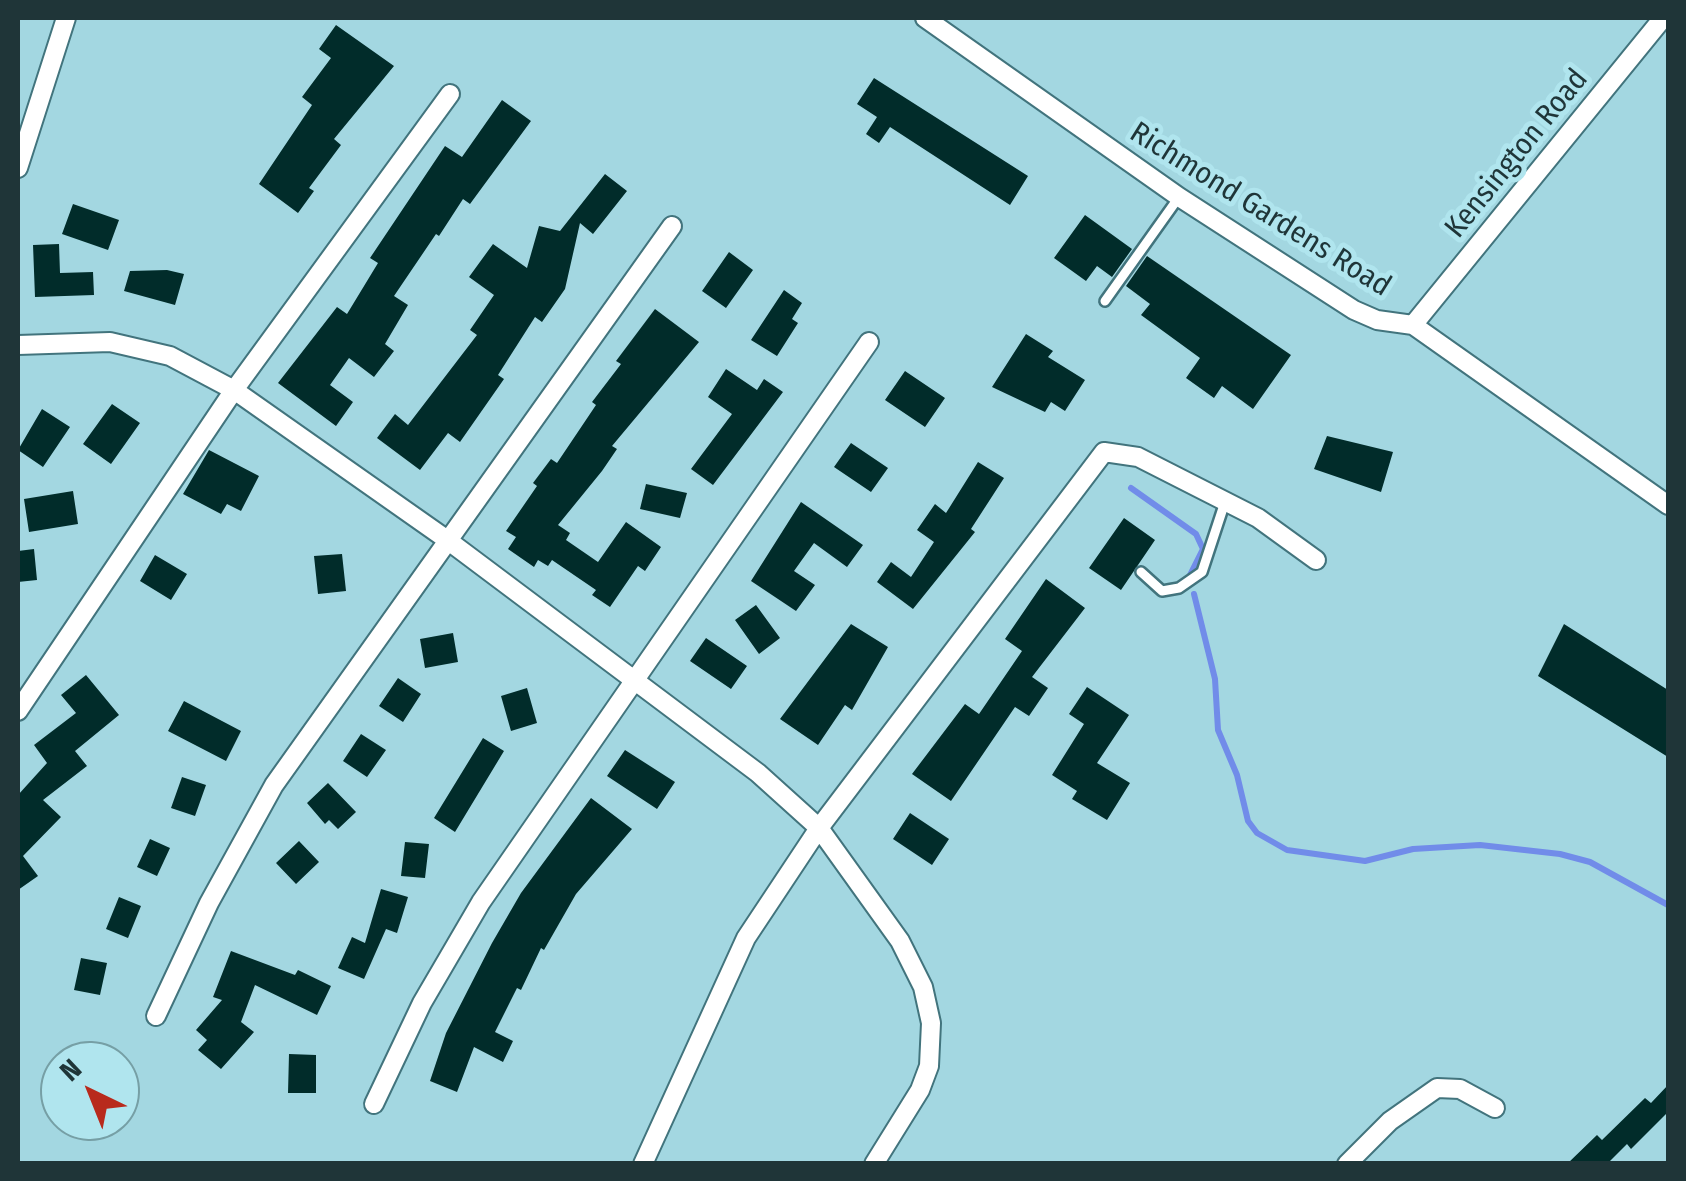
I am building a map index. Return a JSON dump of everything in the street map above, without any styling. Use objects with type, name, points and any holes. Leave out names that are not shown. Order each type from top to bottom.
[{"type":"street","points":[[18,168],[66,18]]},
{"type":"street","name":"Richmond Gardens Road","points":[[926,18],[1179,197],[1354,310],[1378,320],[1413,325],[1668,505]]},
{"type":"street","name":"Kensington Road","points":[[1413,325],[1663,18]]},
{"type":"street","points":[[18,710],[234,390],[450,94]]},
{"type":"street","points":[[156,1016],[209,903],[274,785],[672,226]]},
{"type":"street","points":[[18,345],[110,342],[170,356],[234,390],[446,539],[758,772],[819,828],[900,941],[922,987],[931,1022],[929,1066],[920,1090],[874,1164]]},
{"type":"street","points":[[374,1104],[422,1004],[481,902],[636,684],[869,342]]},
{"type":"street","points":[[642,1164],[746,938],[819,828],[1104,452],[1138,457],[1258,518],[1316,560]]},
{"type":"street","points":[[1347,1164],[1390,1122],[1437,1088],[1460,1089],[1495,1108]]},
{"type":"lane","points":[[1105,301],[1179,197]]},
{"type":"lane","points":[[1141,572],[1162,591],[1179,588],[1202,572],[1225,502]]},
{"type":"building","points":[[336,25],[394,66],[334,139],[341,145],[309,188],[314,191],[298,213],[259,184],[312,105],[302,97],[331,58],[319,49]]},
{"type":"building","points":[[874,78],[1028,176],[1010,205],[890,127],[879,143],[866,134],[877,117],[857,104]]},
{"type":"building","points":[[502,100],[531,121],[470,204],[463,199],[394,296],[408,305],[385,344],[394,351],[374,377],[349,358],[330,385],[353,402],[336,426],[278,383],[337,307],[347,314],[378,263],[370,258],[445,146],[462,157]]},
{"type":"building","points":[[605,174],[627,191],[593,234],[580,223],[565,289],[542,322],[535,317],[498,375],[504,379],[460,442],[448,433],[420,470],[377,438],[395,414],[408,425],[477,335],[470,330],[494,295],[469,277],[493,244],[527,268],[539,226],[560,231]]},
{"type":"building","points":[[73,204],[119,220],[108,250],[62,234]]},
{"type":"building","points":[[1085,215],[1132,249],[1112,277],[1097,266],[1086,281],[1054,258]]},
{"type":"building","points":[[59,244],[60,273],[93,272],[94,295],[35,297],[33,245]]},
{"type":"building","points":[[729,252],[753,270],[726,308],[702,291]]},
{"type":"building","points":[[1147,256],[1291,355],[1253,409],[1222,386],[1214,398],[1186,378],[1200,358],[1141,315],[1150,304],[1126,286]]},
{"type":"building","points":[[167,270],[184,274],[175,305],[124,291],[130,271]]},
{"type":"building","points":[[784,290],[802,303],[792,319],[798,323],[777,356],[751,340]]},
{"type":"building","points":[[655,309],[699,342],[612,446],[617,449],[602,471],[558,525],[570,533],[566,540],[598,562],[626,522],[661,547],[645,571],[638,566],[610,607],[592,595],[596,590],[552,560],[548,566],[538,560],[534,567],[508,549],[516,537],[506,531],[537,486],[533,483],[551,459],[557,463],[596,405],[592,402],[621,364],[616,361]]},
{"type":"building","points":[[1026,334],[1053,351],[1048,357],[1085,380],[1065,411],[1051,402],[1045,412],[992,387]]},
{"type":"building","points":[[726,369],[757,390],[764,379],[783,392],[713,485],[691,469],[732,414],[708,397]]},
{"type":"building","points":[[905,371],[945,398],[925,427],[885,400]]},
{"type":"building","points":[[112,404],[140,423],[111,464],[83,444]]},
{"type":"building","points":[[42,409],[70,427],[43,467],[18,450]]},
{"type":"building","points":[[1327,436],[1393,452],[1381,492],[1314,469]]},
{"type":"building","points":[[851,443],[888,468],[871,492],[834,467]]},
{"type":"building","points":[[209,450],[259,476],[241,511],[227,504],[221,514],[183,494]]},
{"type":"building","points":[[978,462],[1004,478],[971,529],[975,532],[913,609],[877,582],[891,562],[911,577],[934,542],[917,530],[935,504],[946,513]]},
{"type":"building","points":[[646,484],[687,493],[680,518],[640,509]]},
{"type":"building","points":[[73,491],[78,524],[29,532],[24,499]]},
{"type":"building","points":[[801,502],[863,545],[847,567],[814,543],[794,571],[815,585],[796,611],[751,581]]},
{"type":"building","points":[[1124,518],[1155,540],[1121,590],[1089,568]]},
{"type":"building","points":[[34,549],[37,580],[18,582],[18,551]]},
{"type":"building","points":[[342,554],[346,591],[318,594],[314,556]]},
{"type":"building","points":[[155,555],[187,574],[171,600],[140,581]]},
{"type":"building","points":[[1046,579],[1085,608],[1032,677],[1048,688],[1029,716],[1015,707],[951,801],[912,774],[965,704],[979,714],[1022,651],[1005,639]]},
{"type":"building","points":[[756,605],[780,638],[759,654],[735,620]]},
{"type":"building","points":[[851,624],[888,647],[852,710],[845,705],[818,745],[780,719]]},
{"type":"building","points":[[1564,624],[1668,690],[1668,757],[1538,676]]},
{"type":"building","points":[[453,633],[458,662],[425,668],[420,639]]},
{"type":"building","points":[[706,638],[747,666],[731,689],[690,661]]},
{"type":"building","points":[[86,675],[119,715],[75,751],[87,766],[43,800],[61,817],[23,856],[38,876],[18,890],[18,795],[47,763],[34,745],[76,713],[61,695]]},
{"type":"building","points":[[398,678],[421,694],[403,722],[379,706]]},
{"type":"building","points":[[1087,687],[1129,715],[1097,763],[1130,783],[1107,820],[1072,799],[1077,791],[1052,775],[1084,724],[1069,714]]},
{"type":"building","points":[[527,688],[537,723],[511,731],[501,696]]},
{"type":"building","points":[[184,701],[241,731],[226,761],[168,731]]},
{"type":"building","points":[[361,734],[386,750],[367,777],[343,761]]},
{"type":"building","points":[[483,738],[504,751],[455,832],[434,818]]},
{"type":"building","points":[[625,750],[675,782],[657,809],[607,776]]},
{"type":"building","points":[[182,777],[206,785],[195,816],[171,808]]},
{"type":"building","points":[[328,783],[356,812],[338,829],[329,820],[325,824],[307,803]]},
{"type":"building","points":[[591,798],[632,829],[576,894],[544,950],[541,948],[521,990],[517,988],[495,1032],[513,1041],[503,1062],[474,1047],[457,1092],[430,1081],[446,1033],[492,943],[521,893]]},
{"type":"building","points":[[910,813],[949,839],[932,865],[893,839]]},
{"type":"building","points":[[150,839],[170,848],[157,876],[137,867]]},
{"type":"building","points":[[299,841],[319,862],[296,884],[276,863]]},
{"type":"building","points":[[405,842],[429,844],[425,878],[401,876]]},
{"type":"building","points":[[381,889],[408,897],[397,933],[386,929],[364,979],[338,968],[352,937],[365,943]]},
{"type":"building","points":[[119,897],[141,906],[128,938],[106,929]]},
{"type":"building","points":[[231,951],[295,975],[298,970],[331,986],[317,1015],[255,985],[241,1022],[254,1032],[221,1069],[198,1050],[207,1040],[196,1030],[222,1000],[213,997]]},
{"type":"building","points":[[81,958],[107,963],[100,995],[74,990]]},
{"type":"building","points":[[289,1054],[316,1055],[316,1093],[288,1093]]},
{"type":"building","points":[[1668,1085],[1668,1112],[1631,1149],[1627,1144],[1607,1164],[1567,1164],[1597,1135],[1602,1140],[1645,1098],[1651,1103]]},
{"type":"waterway","points":[[1131,488],[1196,534],[1203,549],[1190,575]]},
{"type":"waterway","points":[[1194,594],[1215,679],[1218,730],[1237,775],[1248,821],[1257,833],[1287,850],[1365,861],[1413,849],[1480,845],[1560,854],[1590,862],[1668,905]]}]
